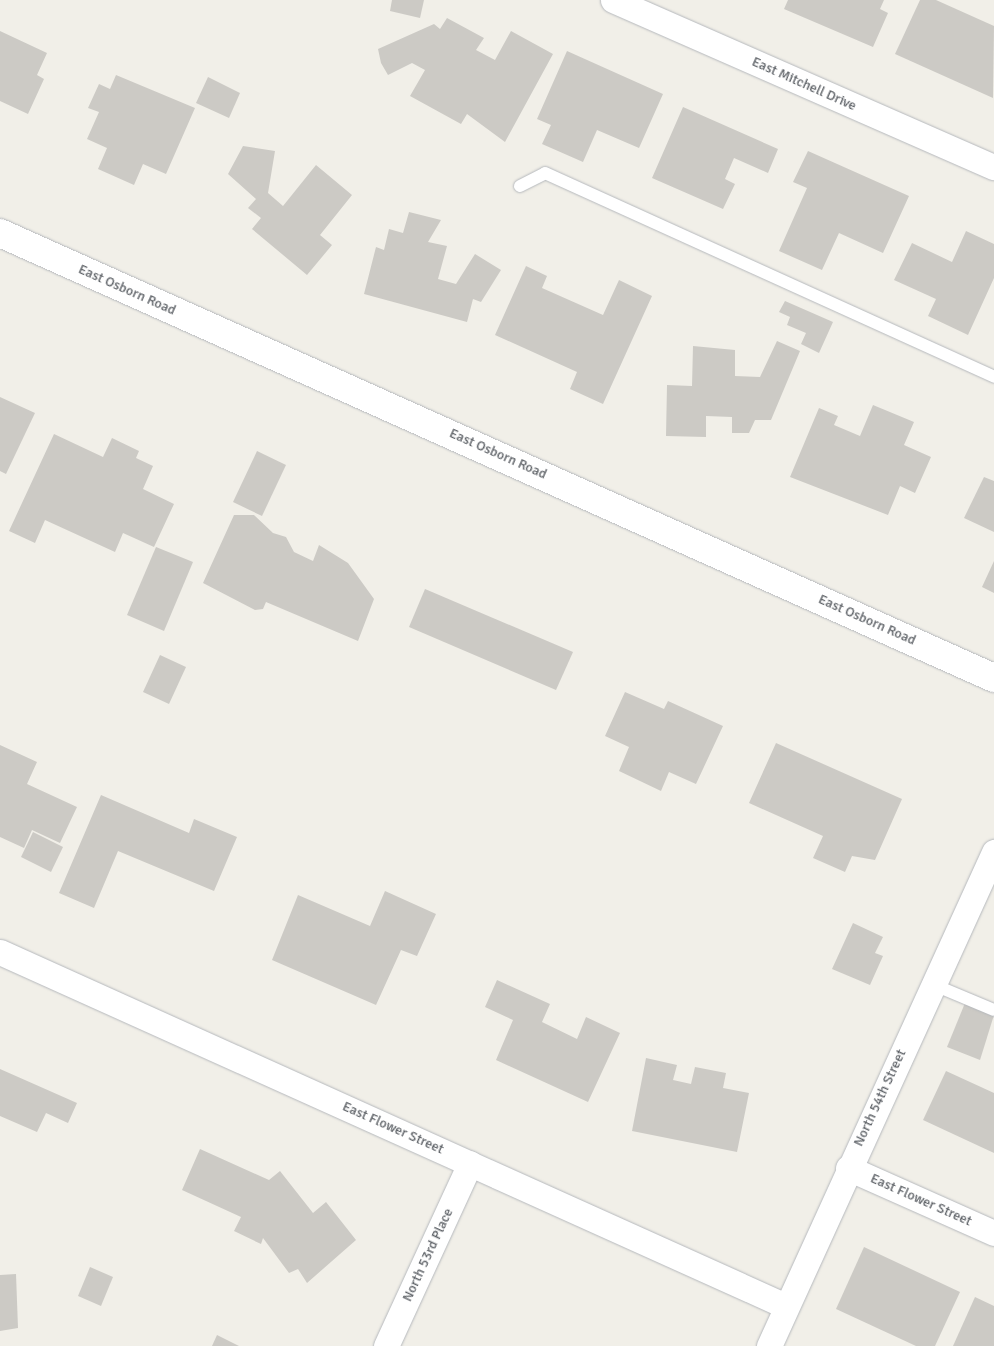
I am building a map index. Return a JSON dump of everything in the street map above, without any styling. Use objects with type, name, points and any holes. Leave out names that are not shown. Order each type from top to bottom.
[{"type":"street","name":"East Mitchell Drive","points":[[613,0],[994,167]]},
{"type":"street","name":"East Osborn Road","points":[[0,233],[994,678]]},
{"type":"street","name":"North 54th Street","points":[[769,1346],[848,1168],[994,852]]},
{"type":"street","name":"East Flower Street","points":[[0,952],[786,1306]]},
{"type":"street","name":"North 53rd Place","points":[[386,1346],[470,1163]]},
{"type":"street","name":"East Flower Street","points":[[848,1168],[994,1233]]},
{"type":"lane","points":[[520,186],[545,174],[994,377]]},
{"type":"lane","points":[[932,984],[994,1010]]},
{"type":"building","points":[[392,0],[424,0],[420,18],[390,11]]},
{"type":"building","points":[[788,0],[884,0],[880,9],[888,13],[873,47],[784,9]]},
{"type":"building","points":[[920,0],[936,0],[994,26],[993,98],[895,54]]},
{"type":"building","points":[[447,18],[484,38],[476,50],[495,60],[511,31],[553,54],[505,142],[467,114],[461,124],[410,96],[425,70],[412,63],[388,75],[381,63],[378,49],[434,24],[440,29]]},
{"type":"building","points":[[0,31],[47,53],[37,75],[44,79],[28,114],[0,101]]},
{"type":"building","points":[[567,51],[663,94],[639,148],[597,130],[583,162],[542,144],[551,125],[537,119]]},
{"type":"building","points":[[116,75],[195,108],[166,174],[143,164],[134,185],[98,169],[107,148],[87,139],[99,112],[88,108],[99,84],[110,89]]},
{"type":"building","points":[[208,77],[240,93],[229,118],[196,103]]},
{"type":"building","points":[[683,107],[778,149],[768,173],[734,158],[725,179],[735,184],[723,209],[652,178]]},
{"type":"building","points":[[243,146],[275,151],[268,193],[283,206],[316,165],[352,195],[320,235],[332,245],[307,275],[252,229],[261,218],[248,208],[256,199],[228,174]]},
{"type":"building","points":[[808,151],[909,196],[883,253],[839,233],[822,270],[779,251],[807,188],[793,182]]},
{"type":"building","points":[[409,212],[441,220],[428,242],[447,246],[438,279],[456,284],[475,254],[501,270],[481,302],[473,299],[467,322],[364,294],[376,247],[384,250],[389,229],[403,233]]},
{"type":"building","points":[[966,231],[994,244],[994,278],[968,335],[928,316],[936,299],[894,280],[912,243],[952,262]]},
{"type":"building","points":[[526,266],[547,276],[542,288],[603,315],[619,280],[652,296],[603,404],[570,389],[577,372],[495,335]]},
{"type":"building","points":[[785,301],[833,322],[819,353],[801,344],[806,333],[787,325],[790,317],[779,312]]},
{"type":"building","points":[[777,341],[800,351],[771,420],[755,420],[749,433],[732,433],[732,417],[706,416],[706,437],[666,436],[667,385],[692,386],[693,346],[735,350],[735,376],[760,377]]},
{"type":"building","points":[[0,397],[35,413],[6,474],[0,471]]},
{"type":"building","points":[[873,405],[914,422],[904,445],[931,457],[915,493],[900,486],[888,515],[790,477],[819,408],[838,416],[834,425],[860,436]]},
{"type":"building","points":[[54,434],[103,457],[112,438],[139,451],[136,458],[153,466],[143,489],[174,504],[154,547],[123,533],[115,552],[45,520],[35,543],[9,531]]},
{"type":"building","points":[[257,451],[286,465],[262,516],[233,502]]},
{"type":"building","points":[[984,477],[994,481],[994,532],[964,518]]},
{"type":"building","points":[[234,515],[254,515],[273,533],[286,537],[294,552],[313,561],[319,545],[348,563],[374,599],[358,641],[266,602],[263,609],[255,610],[203,583]]},
{"type":"building","points":[[156,547],[193,562],[164,631],[127,615]]},
{"type":"building","points":[[994,561],[994,593],[982,587]]},
{"type":"building","points":[[425,589],[573,652],[556,690],[409,627]]},
{"type":"building","points":[[160,655],[186,667],[169,704],[143,692]]},
{"type":"building","points":[[625,692],[664,709],[668,701],[723,726],[696,784],[669,772],[661,791],[619,771],[629,747],[605,736]]},
{"type":"building","points":[[776,743],[902,799],[875,860],[852,856],[845,872],[813,858],[823,836],[749,803]]},
{"type":"building","points":[[0,745],[37,762],[27,784],[77,807],[60,843],[32,830],[24,848],[0,837]]},
{"type":"building","points":[[101,795],[189,833],[194,819],[237,837],[214,891],[118,851],[94,908],[59,893]]},
{"type":"building","points":[[33,832],[63,847],[51,872],[21,857]]},
{"type":"building","points":[[385,891],[436,914],[417,956],[401,950],[376,1005],[272,960],[298,895],[370,926]]},
{"type":"building","points":[[853,923],[883,937],[875,953],[883,956],[870,985],[832,969]]},
{"type":"building","points":[[497,980],[550,1004],[542,1022],[577,1039],[586,1017],[620,1033],[588,1102],[496,1060],[513,1020],[485,1007]]},
{"type":"building","points":[[965,1003],[994,1015],[980,1060],[947,1047]]},
{"type":"building","points":[[646,1058],[677,1065],[673,1080],[691,1084],[695,1067],[726,1073],[723,1088],[749,1093],[737,1152],[632,1131]]},
{"type":"building","points":[[0,1069],[77,1103],[68,1123],[46,1113],[37,1132],[0,1116]]},
{"type":"building","points":[[946,1071],[994,1093],[994,1153],[923,1120]]},
{"type":"building","points":[[200,1149],[269,1180],[280,1171],[313,1213],[326,1202],[356,1240],[307,1283],[298,1269],[289,1273],[263,1238],[261,1244],[234,1231],[241,1217],[182,1190]]},
{"type":"building","points":[[864,1247],[960,1292],[935,1346],[916,1346],[836,1309]]},
{"type":"building","points":[[90,1267],[113,1277],[101,1306],[78,1296]]},
{"type":"building","points":[[16,1274],[18,1328],[0,1331],[0,1275]]},
{"type":"building","points":[[975,1297],[994,1306],[994,1346],[953,1346]]},
{"type":"building","points":[[217,1335],[239,1346],[212,1346]]}]
